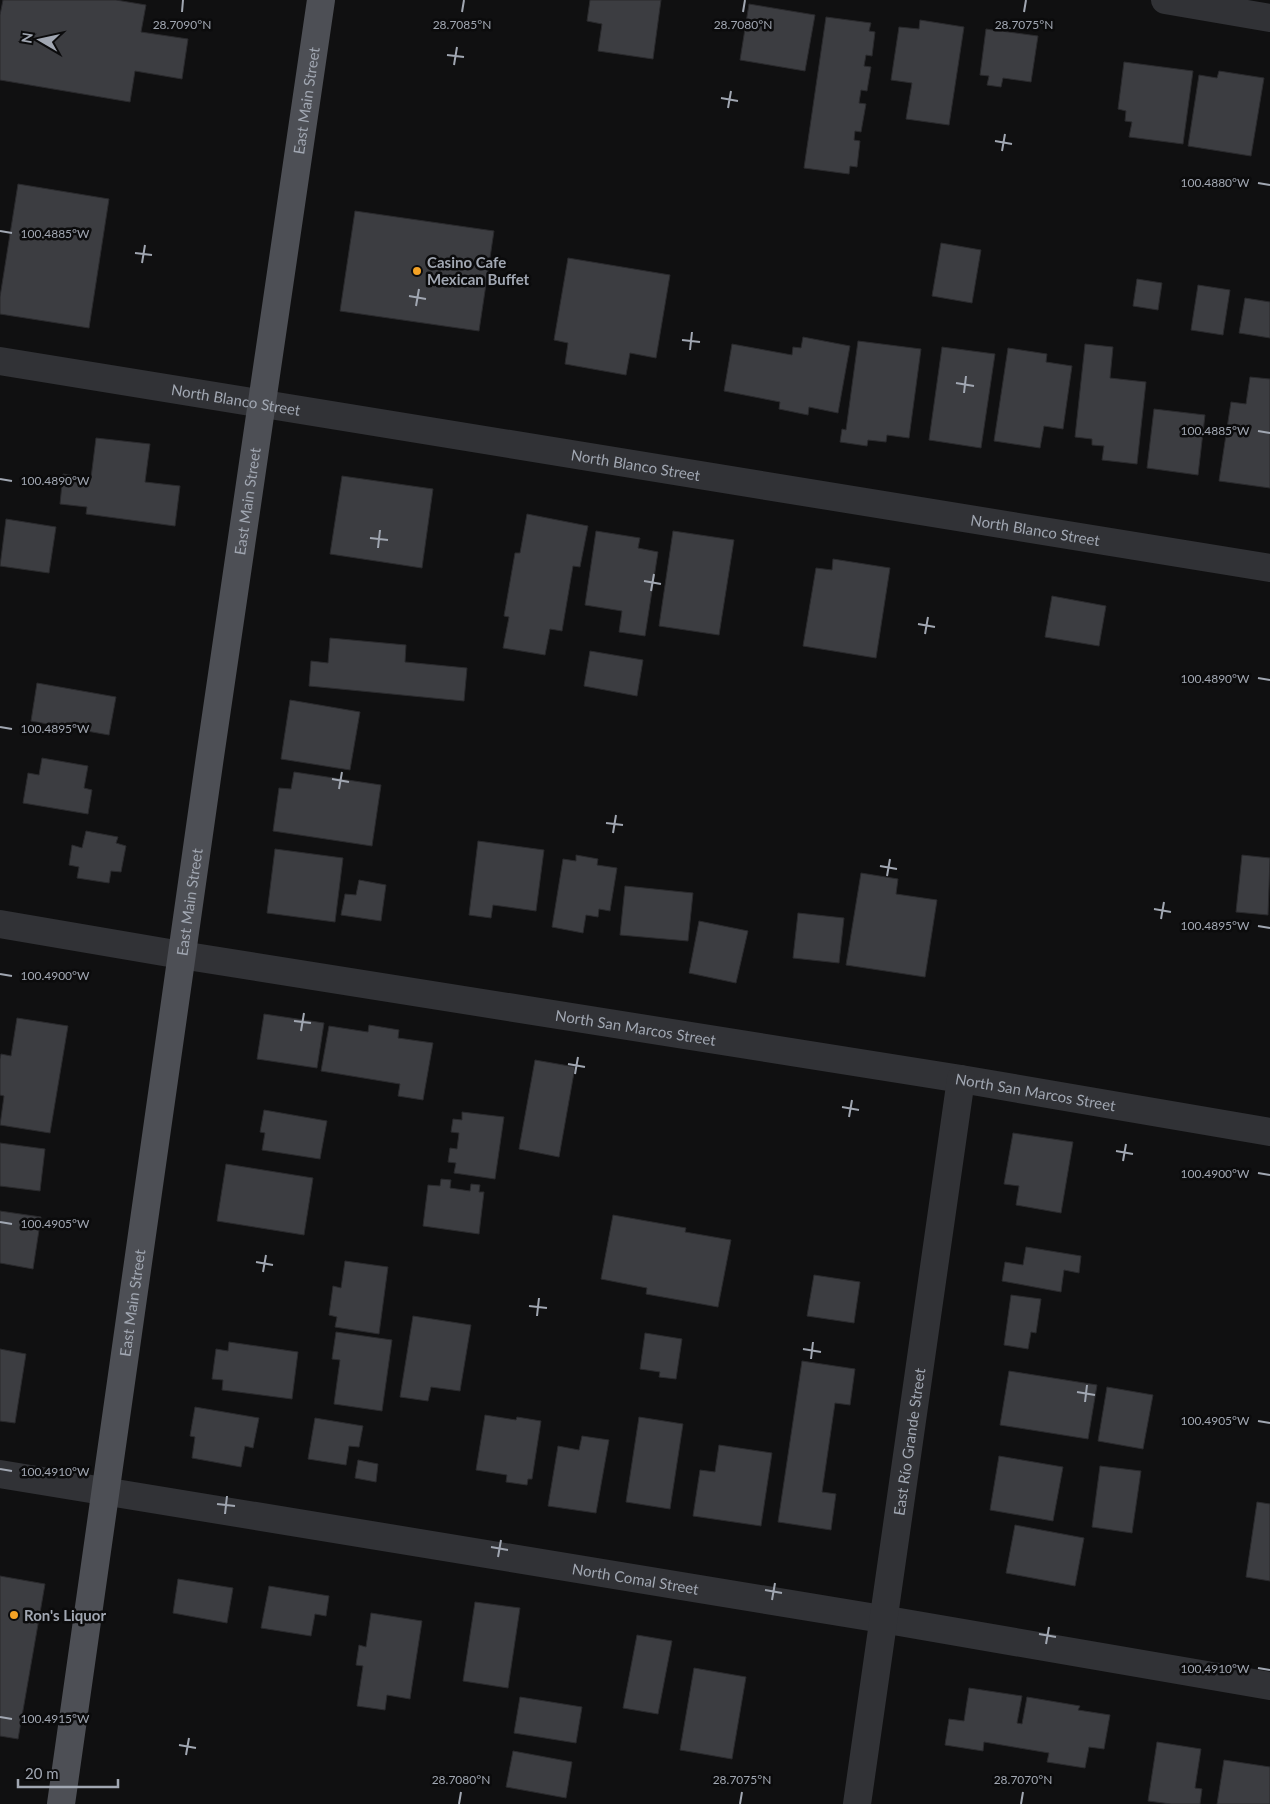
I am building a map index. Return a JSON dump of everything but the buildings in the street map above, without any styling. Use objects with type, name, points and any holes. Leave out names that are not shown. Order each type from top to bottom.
[{"type":"main road","name":"East Main Street","points":[[61,1804],[260,403],[321,0]]},
{"type":"street","points":[[1165,0],[1270,18]]},
{"type":"street","name":"North Blanco Street","points":[[0,361],[1270,568]]},
{"type":"street","name":"North San Marcos Street","points":[[0,924],[181,955],[961,1079],[1270,1132]]},
{"type":"street","name":"East Río Grande Street","points":[[857,1804],[882,1619],[961,1079]]},
{"type":"street","name":"North Comal Street","points":[[0,1474],[882,1619],[1270,1686]]},
{"type":"place","name":"Casino Cafe Mexican Buffet","points":[[417,271]]},
{"type":"place","name":"Ron's Liquor","points":[[14,1615]]}]
